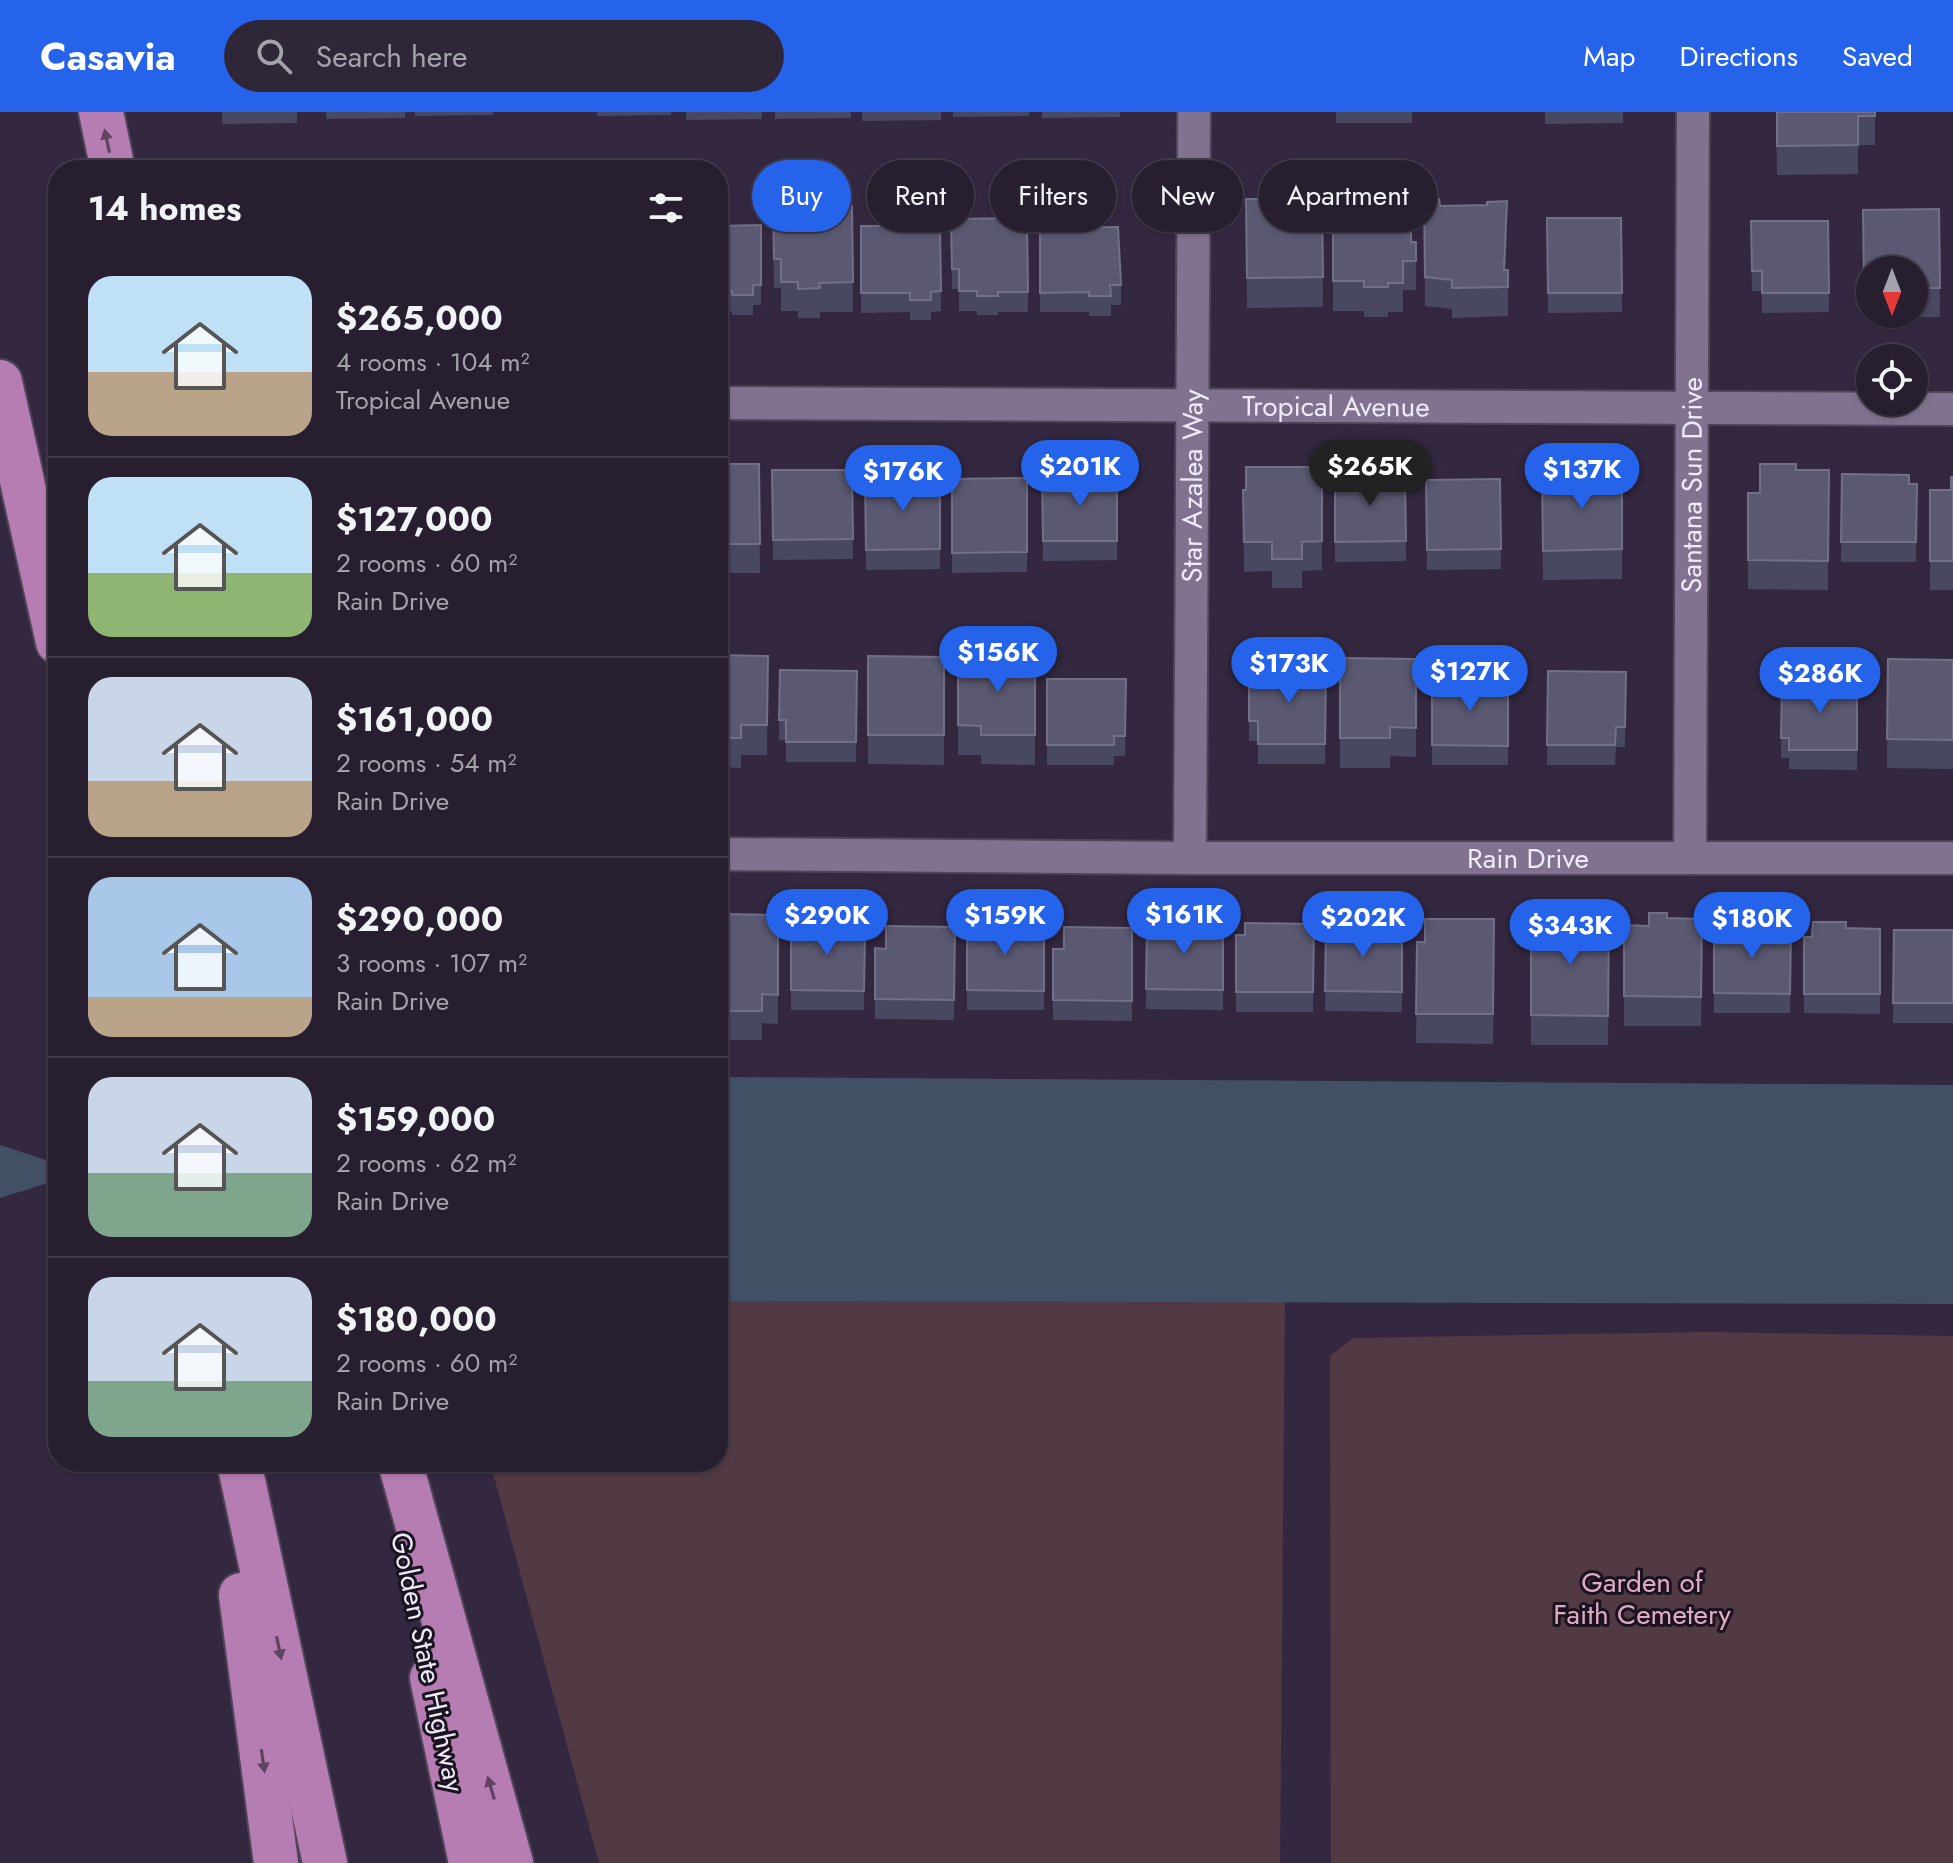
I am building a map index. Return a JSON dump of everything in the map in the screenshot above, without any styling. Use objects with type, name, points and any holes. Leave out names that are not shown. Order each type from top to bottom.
[{"type":"highway","points":[[101,112],[111,160]]},
{"type":"highway","points":[[0,382],[48,597]]},
{"type":"highway","points":[[225,1472],[276,1863]]},
{"type":"highway","points":[[241,1472],[325,1863]]},
{"type":"highway","name":"Golden State Highway","points":[[388,1472],[471,1863]]},
{"type":"highway","points":[[403,1472],[511,1863]]},
{"type":"street","name":"Star Azalea Way","points":[[1190,858],[1194,112]]},
{"type":"street","name":"Santana Sun Drive","points":[[1690,857],[1693,112]]},
{"type":"street","name":"Tropical Avenue","points":[[728,403],[1953,409]]},
{"type":"street","name":"Rain Drive","points":[[728,854],[1190,858],[1953,858]]},
{"type":"green space","points":[[728,1301],[1285,1302],[1280,1863],[599,1863],[493,1472],[728,1472]]},
{"type":"green space","name":"Garden of Faith Cemetery","points":[[1706,1332],[1953,1336],[1953,1863],[1331,1863],[1330,1356],[1353,1338]]},
{"type":"water","points":[[728,1077],[1953,1085],[1953,1304],[728,1301]]},
{"type":"water","points":[[0,1145],[48,1161],[48,1183],[0,1198]]},
{"type":"building","points":[[1777,112],[1875,112],[1875,116],[1858,116],[1858,145],[1777,146]]},
{"type":"building","points":[[1246,199],[1259,199],[1259,232],[1322,232],[1323,277],[1247,278]]},
{"type":"building","points":[[1437,199],[1440,206],[1487,205],[1487,202],[1507,201],[1504,270],[1508,270],[1508,287],[1452,288],[1452,280],[1425,277],[1424,232],[1437,232]]},
{"type":"building","points":[[851,206],[853,282],[819,283],[820,288],[798,289],[798,282],[781,282],[781,259],[774,259],[773,232],[851,232]]},
{"type":"building","points":[[1939,209],[1940,288],[1928,288],[1928,256],[1864,256],[1863,210]]},
{"type":"building","points":[[990,218],[990,232],[1027,232],[1028,292],[977,296],[977,291],[959,291],[959,269],[952,269],[951,232],[974,232],[974,219]]},
{"type":"building","points":[[1547,218],[1621,218],[1622,293],[1548,293]]},
{"type":"building","points":[[1751,221],[1828,221],[1829,293],[1762,293],[1762,271],[1752,271]]},
{"type":"building","points":[[752,225],[752,232],[761,232],[761,285],[753,285],[753,295],[732,295],[732,291],[728,291],[728,226]]},
{"type":"building","points":[[861,226],[867,226],[867,232],[940,232],[941,291],[931,292],[931,300],[910,300],[910,293],[861,293]]},
{"type":"building","points":[[1116,227],[1121,285],[1110,285],[1111,296],[1089,296],[1089,292],[1040,293],[1040,232],[1116,232]]},
{"type":"building","points":[[1333,232],[1411,232],[1411,242],[1416,242],[1416,261],[1403,261],[1403,283],[1388,283],[1388,287],[1364,287],[1364,281],[1333,281]]},
{"type":"building","points":[[728,464],[759,464],[760,544],[728,544]]},
{"type":"building","points":[[1760,464],[1796,464],[1796,470],[1829,470],[1828,561],[1748,560],[1748,493],[1760,493]]},
{"type":"building","points":[[1246,467],[1322,467],[1322,541],[1302,542],[1302,559],[1272,559],[1272,542],[1244,542]]},
{"type":"building","points":[[772,470],[852,470],[853,539],[773,540]]},
{"type":"building","points":[[1542,472],[1622,472],[1622,549],[1543,551]]},
{"type":"building","points":[[1405,474],[1406,541],[1335,542],[1335,475]]},
{"type":"building","points":[[1842,474],[1909,475],[1909,484],[1917,484],[1916,542],[1841,542]]},
{"type":"building","points":[[1117,475],[1117,541],[1043,541],[1042,476]]},
{"type":"building","points":[[940,476],[940,549],[866,550],[865,477]]},
{"type":"building","points":[[1951,477],[1953,561],[1930,561],[1930,490],[1951,490]]},
{"type":"building","points":[[1027,478],[1027,552],[952,553],[952,479]]},
{"type":"building","points":[[1500,479],[1501,549],[1427,550],[1426,480]]},
{"type":"building","points":[[728,655],[768,656],[767,725],[741,725],[741,738],[728,738]]},
{"type":"building","points":[[958,655],[1035,655],[1035,735],[981,735],[981,726],[958,725]]},
{"type":"building","points":[[868,656],[944,657],[944,735],[868,735]]},
{"type":"building","points":[[1340,658],[1416,659],[1416,728],[1390,727],[1390,738],[1340,738]]},
{"type":"building","points":[[1888,659],[1953,660],[1953,740],[1887,739]]},
{"type":"building","points":[[1249,669],[1326,669],[1325,744],[1258,744],[1258,721],[1249,721]]},
{"type":"building","points":[[780,670],[857,671],[856,742],[786,742],[786,720],[779,720]]},
{"type":"building","points":[[1548,671],[1626,672],[1625,727],[1616,727],[1615,745],[1547,745]]},
{"type":"building","points":[[1047,679],[1126,679],[1125,736],[1114,736],[1114,745],[1047,745]]},
{"type":"building","points":[[1432,681],[1508,681],[1508,746],[1432,745]]},
{"type":"building","points":[[1782,681],[1857,682],[1857,750],[1789,750],[1789,738],[1781,738]]},
{"type":"building","points":[[1649,913],[1667,913],[1667,918],[1702,919],[1701,997],[1624,996],[1624,925],[1649,926]]},
{"type":"building","points":[[728,914],[778,915],[778,995],[762,994],[762,1011],[728,1011]]},
{"type":"building","points":[[1531,918],[1609,919],[1608,1016],[1531,1015]]},
{"type":"building","points":[[1425,919],[1494,919],[1493,1014],[1416,1014],[1417,942],[1425,942]]},
{"type":"building","points":[[1147,922],[1215,922],[1214,935],[1223,935],[1223,990],[1146,989]]},
{"type":"building","points":[[1721,922],[1754,923],[1754,928],[1791,928],[1790,994],[1714,993],[1714,937],[1721,937]]},
{"type":"building","points":[[1813,922],[1846,922],[1846,928],[1880,929],[1880,994],[1804,994],[1804,937],[1812,937]]},
{"type":"building","points":[[791,923],[856,924],[856,933],[865,933],[864,991],[791,990]]},
{"type":"building","points":[[967,923],[1034,923],[1034,934],[1044,934],[1044,991],[967,990]]},
{"type":"building","points":[[1245,923],[1314,924],[1313,992],[1236,992],[1236,935],[1245,935]]},
{"type":"building","points":[[1326,924],[1392,925],[1392,935],[1402,935],[1402,992],[1325,991]]},
{"type":"building","points":[[886,926],[955,927],[954,1000],[875,999],[875,948],[886,949]]},
{"type":"building","points":[[1064,927],[1132,928],[1132,1001],[1053,1000],[1053,949],[1064,949]]},
{"type":"building","points":[[1894,930],[1953,930],[1953,1003],[1893,1003]]}]
